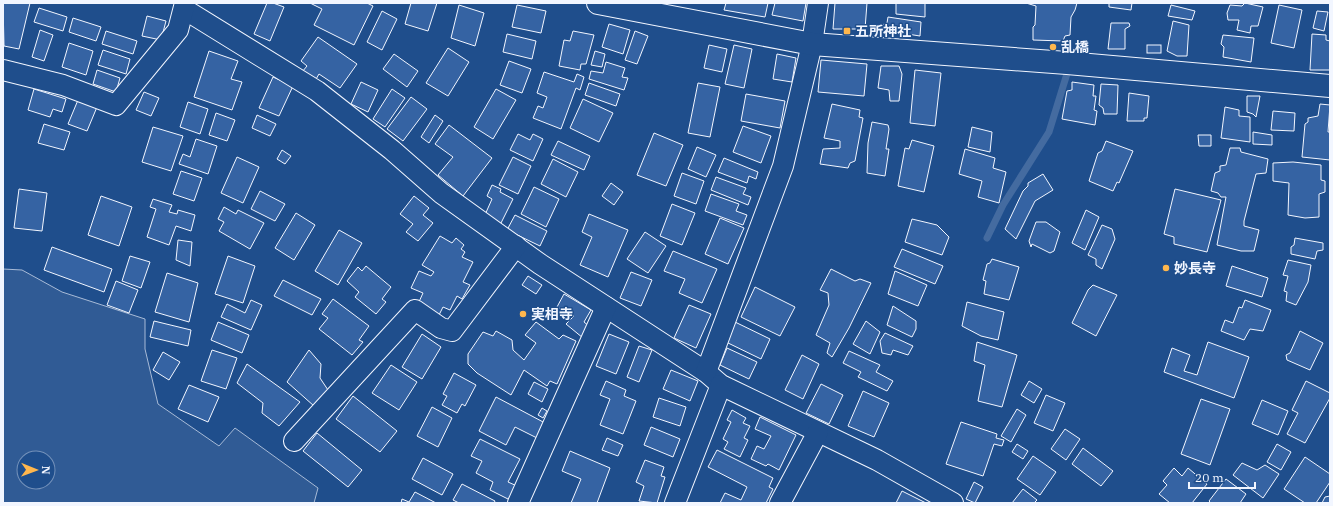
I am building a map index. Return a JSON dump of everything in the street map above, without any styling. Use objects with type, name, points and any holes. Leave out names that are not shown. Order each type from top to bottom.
[{"type":"street","points":[[598,3],[812,44],[1330,86]]},
{"type":"street","points":[[706,372],[784,166],[812,44],[818,3]]},
{"type":"street","points":[[3,70],[63,86],[116,105],[178,30],[184,6],[317,91],[392,150],[441,193],[540,264],[706,372],[721,385],[877,460],[953,503]]},
{"type":"street","points":[[294,441],[415,310],[440,328],[452,331],[516,246]]},
{"type":"street","points":[[518,503],[606,307]]},
{"type":"street","points":[[675,503],[721,385]]},
{"type":"street","points":[[780,503],[818,432]]},
{"type":"shaded area","points":[[3,269],[22,270],[62,292],[145,319],[145,349],[158,404],[219,446],[235,428],[318,488],[314,503],[3,503]]},
{"type":"building","points":[[3,3],[30,3],[19,49],[4,46]]},
{"type":"building","points":[[267,3],[273,3],[284,7],[270,41],[254,34]]},
{"type":"building","points":[[310,3],[367,3],[373,6],[354,45],[314,25],[322,9]]},
{"type":"building","points":[[411,3],[437,3],[428,31],[405,24]]},
{"type":"building","points":[[726,3],[768,3],[765,17],[724,10]]},
{"type":"building","points":[[775,3],[806,3],[803,21],[772,15]]},
{"type":"building","points":[[835,3],[867,3],[865,29],[833,29]]},
{"type":"building","points":[[896,3],[925,3],[925,17],[896,14]]},
{"type":"building","points":[[1026,3],[1077,3],[1071,17],[1070,35],[1065,36],[1063,41],[1033,40],[1036,6]]},
{"type":"building","points":[[1109,3],[1132,3],[1131,10],[1109,7]]},
{"type":"building","points":[[1245,3],[1263,7],[1258,26],[1251,26],[1250,33],[1237,30],[1239,20],[1228,20],[1227,13],[1230,5],[1242,6]]},
{"type":"building","points":[[459,5],[484,13],[475,46],[451,38]]},
{"type":"building","points":[[517,5],[546,11],[541,33],[512,27]]},
{"type":"building","points":[[1171,5],[1195,11],[1192,20],[1168,16]]},
{"type":"building","points":[[1279,5],[1302,10],[1294,48],[1271,43]]},
{"type":"building","points":[[39,8],[67,17],[63,31],[34,22]]},
{"type":"building","points":[[382,11],[397,19],[382,50],[367,42]]},
{"type":"building","points":[[1317,11],[1328,12],[1324,31],[1313,28]]},
{"type":"building","points":[[147,16],[166,21],[161,40],[142,36]]},
{"type":"building","points":[[888,17],[921,22],[920,36],[882,30],[882,25],[887,23]]},
{"type":"building","points":[[73,18],[101,27],[96,41],[69,32]]},
{"type":"building","points":[[1173,21],[1189,25],[1187,56],[1177,56],[1167,51]]},
{"type":"building","points":[[1111,23],[1129,23],[1130,26],[1125,29],[1125,49],[1108,49]]},
{"type":"building","points":[[609,24],[630,30],[623,54],[602,47]]},
{"type":"building","points":[[40,30],[53,35],[44,61],[32,57]]},
{"type":"building","points":[[106,31],[137,41],[133,54],[102,44]]},
{"type":"building","points":[[573,31],[594,35],[586,64],[581,64],[580,70],[559,66],[564,40],[570,41]]},
{"type":"building","points":[[635,31],[648,36],[637,64],[625,60]]},
{"type":"building","points":[[507,34],[536,41],[532,59],[503,52]]},
{"type":"building","points":[[1312,34],[1326,35],[1326,40],[1330,41],[1330,70],[1310,70]]},
{"type":"building","points":[[1223,35],[1254,38],[1251,62],[1223,57],[1224,47],[1221,44]]},
{"type":"building","points":[[318,37],[357,64],[340,88],[319,74],[315,81],[302,72],[307,66],[301,61]]},
{"type":"building","points":[[69,43],[93,51],[86,75],[62,67]]},
{"type":"building","points":[[709,45],[727,49],[722,72],[704,68]]},
{"type":"building","points":[[734,45],[752,49],[744,88],[725,84]]},
{"type":"building","points":[[1147,45],[1161,45],[1161,53],[1147,53]]},
{"type":"building","points":[[448,48],[469,62],[448,96],[426,83]]},
{"type":"building","points":[[103,50],[130,59],[126,74],[98,65]]},
{"type":"building","points":[[209,51],[238,61],[231,79],[242,82],[232,110],[194,97]]},
{"type":"building","points":[[595,51],[605,54],[602,67],[591,65]]},
{"type":"building","points":[[394,54],[418,71],[407,87],[383,69]]},
{"type":"building","points":[[777,54],[796,58],[792,82],[773,79]]},
{"type":"building","points":[[821,60],[867,64],[864,96],[818,92]]},
{"type":"building","points":[[509,61],[531,69],[522,93],[500,85]]},
{"type":"building","points":[[606,62],[625,68],[622,77],[628,78],[624,90],[589,79],[591,71],[603,73]]},
{"type":"building","points":[[881,66],[899,66],[902,74],[899,101],[890,101],[889,90],[878,88]]},
{"type":"building","points":[[97,70],[120,78],[116,92],[93,84]]},
{"type":"building","points":[[915,70],[941,73],[935,126],[910,123]]},
{"type":"building","points":[[544,72],[574,82],[577,74],[584,77],[580,90],[576,88],[561,129],[533,118],[538,106],[543,108],[547,97],[537,93]]},
{"type":"building","points":[[273,77],[293,86],[279,116],[259,108]]},
{"type":"building","points":[[361,82],[378,90],[368,112],[351,104]]},
{"type":"building","points":[[1072,82],[1094,85],[1093,96],[1096,96],[1094,110],[1097,111],[1095,125],[1062,119],[1067,91],[1072,90]]},
{"type":"building","points":[[589,83],[620,94],[616,106],[585,95]]},
{"type":"building","points":[[698,83],[720,87],[710,137],[688,133]]},
{"type":"building","points":[[1101,84],[1118,85],[1117,114],[1104,114],[1103,108],[1099,105]]},
{"type":"building","points":[[34,89],[66,99],[62,112],[53,109],[50,117],[28,110]]},
{"type":"building","points":[[392,89],[405,98],[385,127],[373,119]]},
{"type":"building","points":[[496,89],[516,100],[493,139],[474,127]]},
{"type":"building","points":[[144,92],[159,98],[151,116],[136,110]]},
{"type":"building","points":[[1129,93],[1149,96],[1147,118],[1144,118],[1144,121],[1127,121]]},
{"type":"building","points":[[746,94],[785,101],[780,128],[741,121]]},
{"type":"building","points":[[1247,96],[1260,96],[1256,117],[1247,112]]},
{"type":"building","points":[[411,97],[427,109],[403,141],[387,129]]},
{"type":"building","points":[[583,99],[613,113],[599,142],[570,128]]},
{"type":"building","points":[[78,100],[97,107],[87,131],[68,124]]},
{"type":"building","points":[[188,102],[208,109],[200,134],[180,127]]},
{"type":"building","points":[[832,104],[860,110],[859,117],[863,118],[855,161],[850,163],[848,168],[820,164],[823,149],[840,148],[840,141],[824,138]]},
{"type":"building","points":[[1320,104],[1330,105],[1328,132],[1330,132],[1330,160],[1302,157],[1305,124],[1308,122],[1308,118],[1318,116]]},
{"type":"building","points":[[1225,107],[1239,110],[1239,116],[1250,117],[1250,142],[1221,138]]},
{"type":"building","points":[[1273,111],[1295,113],[1294,131],[1271,130]]},
{"type":"building","points":[[216,113],[235,120],[227,141],[209,135]]},
{"type":"building","points":[[257,115],[276,124],[270,136],[252,128]]},
{"type":"building","points":[[435,115],[443,121],[429,143],[421,137]]},
{"type":"building","points":[[872,122],[888,125],[889,129],[886,149],[889,149],[885,176],[867,173],[868,143]]},
{"type":"building","points":[[44,124],[70,132],[64,150],[38,143]]},
{"type":"building","points":[[449,125],[492,158],[463,196],[438,175],[453,157],[435,144]]},
{"type":"building","points":[[743,126],[771,136],[761,163],[733,152]]},
{"type":"building","points":[[153,127],[183,136],[171,171],[142,162]]},
{"type":"building","points":[[972,127],[992,132],[990,152],[968,147]]},
{"type":"building","points":[[1253,132],[1272,135],[1272,145],[1253,144]]},
{"type":"building","points":[[654,133],[683,145],[666,186],[637,175]]},
{"type":"building","points":[[518,134],[530,140],[533,134],[543,139],[533,161],[510,150]]},
{"type":"building","points":[[1198,135],[1211,135],[1211,146],[1199,146]]},
{"type":"building","points":[[196,139],[217,146],[208,174],[179,164],[183,154],[190,157]]},
{"type":"building","points":[[912,140],[934,146],[924,192],[898,186],[905,148],[909,149]]},
{"type":"building","points":[[558,141],[590,156],[584,170],[551,155]]},
{"type":"building","points":[[1106,141],[1133,151],[1119,183],[1117,182],[1113,191],[1089,181],[1098,153],[1102,151]]},
{"type":"building","points":[[697,147],[716,155],[706,177],[688,169]]},
{"type":"building","points":[[1230,148],[1240,148],[1241,152],[1268,159],[1266,173],[1256,174],[1244,221],[1244,226],[1259,230],[1254,251],[1241,251],[1217,245],[1226,197],[1221,197],[1218,193],[1211,191],[1215,173],[1220,171],[1220,166],[1226,165]]},
{"type":"building","points":[[965,149],[995,158],[993,168],[1006,172],[999,203],[978,197],[982,181],[959,174]]},
{"type":"building","points":[[282,150],[291,156],[285,164],[277,159]]},
{"type":"building","points":[[237,157],[259,167],[243,203],[221,193]]},
{"type":"building","points":[[513,157],[531,166],[518,194],[499,185]]},
{"type":"building","points":[[724,158],[758,172],[756,179],[749,176],[747,183],[718,172]]},
{"type":"building","points":[[553,159],[578,172],[566,197],[541,184]]},
{"type":"building","points":[[1293,162],[1321,165],[1321,180],[1325,181],[1325,192],[1319,194],[1319,217],[1305,218],[1288,215],[1289,183],[1273,181],[1273,163]]},
{"type":"building","points":[[181,171],[202,178],[194,201],[173,194]]},
{"type":"building","points":[[682,173],[704,181],[696,204],[674,196]]},
{"type":"building","points":[[1043,174],[1053,190],[1035,201],[1016,239],[1005,229],[1023,191],[1028,186],[1028,183]]},
{"type":"building","points":[[716,177],[746,188],[743,194],[751,197],[748,205],[711,190]]},
{"type":"building","points":[[611,183],[623,192],[614,205],[602,196]]},
{"type":"building","points":[[492,185],[501,189],[500,192],[513,199],[500,225],[484,217],[492,199],[487,196]]},
{"type":"building","points":[[534,187],[559,199],[546,227],[521,214]]},
{"type":"building","points":[[19,189],[47,193],[42,231],[14,228]]},
{"type":"building","points":[[1175,189],[1221,200],[1207,252],[1174,244],[1174,237],[1164,234]]},
{"type":"building","points":[[260,191],[285,204],[275,221],[251,209]]},
{"type":"building","points":[[711,194],[739,204],[736,211],[747,215],[743,225],[705,211]]},
{"type":"building","points":[[101,196],[132,207],[119,246],[88,235]]},
{"type":"building","points":[[414,196],[429,208],[423,215],[433,223],[418,241],[406,232],[413,224],[400,214]]},
{"type":"building","points":[[153,199],[172,205],[169,212],[177,214],[178,210],[195,215],[191,231],[176,226],[169,245],[147,237],[156,209],[150,207]]},
{"type":"building","points":[[672,204],[695,213],[682,245],[660,236]]},
{"type":"building","points":[[224,207],[236,214],[238,210],[264,223],[250,249],[219,231],[224,222],[218,219]]},
{"type":"building","points":[[1086,210],[1099,217],[1085,250],[1072,243]]},
{"type":"building","points":[[296,213],[315,225],[294,260],[275,248]]},
{"type":"building","points":[[589,214],[628,230],[608,277],[580,265],[592,237],[582,232]]},
{"type":"building","points":[[515,215],[547,231],[540,246],[507,230]]},
{"type":"building","points":[[720,218],[744,228],[728,264],[705,254]]},
{"type":"building","points":[[912,219],[937,225],[949,237],[942,255],[905,242]]},
{"type":"building","points":[[1036,222],[1046,222],[1060,232],[1054,251],[1050,253],[1032,244],[1031,247],[1029,241]]},
{"type":"building","points":[[1102,225],[1112,229],[1115,239],[1102,269],[1096,265],[1096,259],[1088,255]]},
{"type":"building","points":[[339,230],[362,243],[338,285],[315,271]]},
{"type":"building","points":[[645,232],[666,246],[648,273],[627,259]]},
{"type":"building","points":[[440,236],[452,243],[456,238],[464,245],[461,249],[465,252],[462,257],[473,262],[463,282],[470,285],[462,299],[457,296],[450,310],[443,307],[439,315],[418,304],[423,293],[411,288],[419,271],[431,276],[434,272],[422,265]]},
{"type":"building","points":[[1295,238],[1323,243],[1323,250],[1317,251],[1315,259],[1291,254],[1291,247],[1294,245]]},
{"type":"building","points":[[178,240],[192,242],[190,266],[176,260]]},
{"type":"building","points":[[52,247],[112,269],[104,292],[44,270]]},
{"type":"building","points":[[902,249],[943,266],[935,284],[894,267]]},
{"type":"building","points":[[673,251],[717,269],[702,303],[679,293],[685,279],[664,271]]},
{"type":"building","points":[[130,256],[150,262],[141,288],[122,281]]},
{"type":"building","points":[[228,256],[255,266],[243,303],[215,294]]},
{"type":"building","points":[[992,259],[1019,267],[1009,300],[984,294],[986,281],[983,280],[987,264],[990,263]]},
{"type":"building","points":[[1288,260],[1311,265],[1308,282],[1296,305],[1286,301],[1287,292],[1284,291],[1288,276],[1283,275]]},
{"type":"building","points":[[366,266],[391,287],[382,299],[386,302],[376,314],[355,297],[359,292],[347,281],[358,267],[362,271]]},
{"type":"building","points":[[1232,266],[1268,278],[1262,297],[1226,286]]},
{"type":"building","points":[[831,269],[855,281],[860,279],[871,283],[849,328],[832,357],[827,353],[830,343],[816,335],[829,305],[828,293],[820,290]]},
{"type":"building","points":[[895,271],[927,285],[918,306],[888,294]]},
{"type":"building","points":[[631,272],[652,280],[641,306],[620,298]]},
{"type":"building","points":[[167,273],[198,283],[189,322],[155,312]]},
{"type":"building","points":[[528,276],[542,285],[536,294],[522,285]]},
{"type":"building","points":[[283,280],[321,299],[312,315],[274,296]]},
{"type":"building","points":[[116,281],[138,290],[129,313],[107,305]]},
{"type":"building","points":[[1093,285],[1117,295],[1096,336],[1072,323],[1088,290]]},
{"type":"building","points":[[755,287],[795,307],[780,336],[741,317]]},
{"type":"building","points":[[564,294],[591,310],[584,322],[589,326],[583,338],[566,324],[574,316],[557,307]]},
{"type":"building","points":[[333,299],[369,326],[359,340],[363,342],[352,355],[319,329],[328,318],[322,314]]},
{"type":"building","points":[[251,300],[262,305],[251,330],[221,317],[227,304],[245,313]]},
{"type":"building","points":[[1245,300],[1271,310],[1263,331],[1250,329],[1244,340],[1221,331],[1225,320],[1233,323],[1239,307],[1242,308]]},
{"type":"building","points":[[967,302],[1004,312],[998,340],[981,336],[962,326]]},
{"type":"building","points":[[689,305],[711,314],[696,348],[674,338]]},
{"type":"building","points":[[893,306],[916,321],[916,329],[912,337],[887,325]]},
{"type":"building","points":[[154,321],[191,330],[188,346],[150,337]]},
{"type":"building","points":[[866,321],[880,332],[870,354],[853,344]]},
{"type":"building","points":[[218,322],[249,335],[242,353],[211,340]]},
{"type":"building","points":[[536,322],[559,339],[563,335],[576,341],[557,384],[550,381],[547,386],[524,370],[511,395],[477,373],[468,364],[468,354],[483,332],[493,336],[496,331],[512,340],[513,350],[524,360],[536,343],[525,335]]},
{"type":"building","points":[[735,322],[770,339],[761,359],[726,342]]},
{"type":"building","points":[[1300,331],[1323,343],[1310,370],[1287,360],[1286,355],[1290,353]]},
{"type":"building","points":[[885,333],[913,346],[908,355],[893,350],[891,355],[882,353],[880,341]]},
{"type":"building","points":[[422,334],[441,347],[422,379],[402,367]]},
{"type":"building","points":[[609,334],[629,342],[616,374],[596,366]]},
{"type":"building","points":[[977,342],[1017,355],[1002,407],[978,401],[985,365],[974,361]]},
{"type":"building","points":[[1208,342],[1249,357],[1234,398],[1164,372],[1172,348],[1190,355],[1184,371],[1197,375]]},
{"type":"building","points":[[639,346],[652,350],[639,382],[627,377]]},
{"type":"building","points":[[727,348],[757,362],[749,379],[720,365]]},
{"type":"building","points":[[212,350],[237,358],[226,389],[201,381]]},
{"type":"building","points":[[309,350],[321,364],[320,378],[328,390],[314,406],[287,382]]},
{"type":"building","points":[[849,351],[880,365],[876,372],[893,381],[887,391],[858,377],[861,372],[843,363]]},
{"type":"building","points":[[163,352],[180,362],[169,380],[153,370]]},
{"type":"building","points":[[802,355],[819,364],[803,399],[785,390]]},
{"type":"building","points":[[247,364],[300,402],[279,426],[262,413],[263,403],[237,383]]},
{"type":"building","points":[[391,365],[417,382],[399,410],[372,393]]},
{"type":"building","points":[[671,370],[698,381],[690,401],[663,389]]},
{"type":"building","points":[[454,373],[476,385],[465,406],[462,404],[457,413],[442,405],[447,396],[443,394]]},
{"type":"building","points":[[606,381],[626,390],[624,396],[636,401],[623,434],[600,425],[610,399],[600,395]]},
{"type":"building","points":[[1029,381],[1042,389],[1034,403],[1021,395]]},
{"type":"building","points":[[1306,381],[1330,393],[1330,398],[1305,443],[1287,434],[1298,413],[1292,410]]},
{"type":"building","points":[[534,382],[548,389],[542,402],[528,394]]},
{"type":"building","points":[[821,384],[843,395],[829,424],[806,413]]},
{"type":"building","points":[[189,385],[219,397],[208,422],[178,409]]},
{"type":"building","points":[[863,391],[889,403],[874,437],[848,426]]},
{"type":"building","points":[[1046,395],[1065,403],[1053,431],[1034,423]]},
{"type":"building","points":[[353,396],[397,431],[380,452],[336,419]]},
{"type":"building","points":[[496,397],[545,423],[537,438],[515,427],[506,445],[479,431]]},
{"type":"building","points":[[659,398],[686,407],[680,426],[653,417]]},
{"type":"building","points":[[1201,399],[1230,409],[1210,465],[1181,454]]},
{"type":"building","points":[[1262,400],[1288,411],[1278,435],[1252,424]]},
{"type":"building","points":[[432,407],[452,418],[438,447],[417,436]]},
{"type":"building","points":[[542,408],[547,411],[543,418],[538,415]]},
{"type":"building","points":[[1017,409],[1026,415],[1011,442],[1001,436]]},
{"type":"building","points":[[732,410],[746,418],[743,423],[750,426],[744,438],[748,440],[740,457],[724,449],[728,442],[723,439],[731,422],[727,420]]},
{"type":"building","points":[[760,417],[796,435],[779,470],[768,464],[766,466],[751,459],[757,446],[764,449],[771,436],[755,429]]},
{"type":"building","points":[[961,422],[997,434],[996,438],[1004,440],[1002,446],[994,444],[983,476],[946,464]]},
{"type":"building","points":[[651,427],[680,439],[673,457],[644,445]]},
{"type":"building","points":[[1065,429],[1080,439],[1066,460],[1051,449]]},
{"type":"building","points":[[317,433],[362,470],[348,487],[303,451]]},
{"type":"building","points":[[607,438],[623,445],[618,456],[602,450]]},
{"type":"building","points":[[480,439],[520,459],[508,482],[517,486],[510,500],[490,490],[493,482],[476,473],[482,461],[471,456]]},
{"type":"building","points":[[1017,444],[1028,451],[1023,459],[1012,452]]},
{"type":"building","points":[[1277,444],[1291,452],[1281,470],[1267,462]]},
{"type":"building","points":[[1083,448],[1113,471],[1101,486],[1072,464]]},
{"type":"building","points":[[717,450],[773,478],[769,487],[773,489],[766,503],[720,503],[725,493],[741,500],[747,487],[708,467]]},
{"type":"building","points":[[570,451],[610,468],[597,503],[571,503],[581,479],[562,471]]},
{"type":"building","points":[[1033,456],[1056,472],[1040,495],[1017,479]]},
{"type":"building","points":[[1305,457],[1330,474],[1330,482],[1316,503],[1305,503],[1284,489]]},
{"type":"building","points":[[423,458],[453,474],[442,495],[412,479]]},
{"type":"building","points":[[645,460],[664,467],[661,476],[665,477],[657,503],[639,501],[644,486],[636,482]]},
{"type":"building","points":[[1242,463],[1257,470],[1265,465],[1279,474],[1263,498],[1233,475]]},
{"type":"building","points":[[1174,468],[1182,476],[1188,468],[1207,484],[1192,503],[1170,503],[1159,494],[1167,485],[1163,481]]},
{"type":"building","points":[[1226,479],[1246,494],[1240,503],[1211,503],[1209,501]]},
{"type":"building","points":[[974,482],[983,487],[975,503],[966,499]]},
{"type":"building","points":[[462,484],[495,501],[494,503],[459,503],[453,500]]},
{"type":"building","points":[[1023,489],[1037,500],[1034,503],[1012,503]]},
{"type":"building","points":[[902,491],[926,503],[896,503]]},
{"type":"building","points":[[415,492],[436,503],[401,503],[402,499],[409,502]]},
{"type":"building","points":[[1330,496],[1330,503],[1322,503],[1325,497]]},
{"type":"waterway","points":[[987,238],[1003,205],[1049,132],[1074,51]]},
{"type":"place","name":"五所神社","points":[[847,31]]},
{"type":"place","name":"乱橋","points":[[1053,47]]},
{"type":"place","name":"妙長寺","points":[[1166,268]]},
{"type":"place","name":"実相寺","points":[[523,314]]}]
